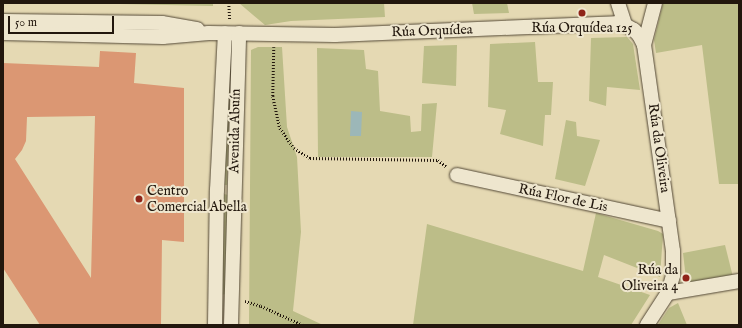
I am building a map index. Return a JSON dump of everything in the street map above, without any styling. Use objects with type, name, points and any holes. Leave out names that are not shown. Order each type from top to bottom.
[{"type":"street","points":[[618,3],[625,25],[639,35],[644,45]]},
{"type":"street","name":"Rúa da Oliveira","points":[[647,325],[668,293],[673,275],[673,251],[644,45],[655,3]]},
{"type":"street","name":"Rúa Orquídea","points":[[3,21],[162,23],[209,32],[275,35],[335,35],[617,23],[625,25]]},
{"type":"street","name":"Rúa Orquídea","points":[[3,33],[163,37],[209,32]]},
{"type":"street","name":"Avenida Abuín","points":[[215,325],[217,190],[232,33]]},
{"type":"street","name":"Avenida Abuín","points":[[231,325],[232,33]]},
{"type":"street","name":"Rúa Flor de Lis","points":[[457,174],[669,221]]},
{"type":"street","points":[[668,293],[739,281]]},
{"type":"path","points":[[275,35],[273,96],[280,128],[294,148],[310,158],[438,160],[457,174]]},
{"type":"path","points":[[245,301],[261,306],[303,325]]},
{"type":"green space","points":[[93,3],[213,3],[213,6],[120,4]]},
{"type":"green space","points":[[239,3],[384,3],[385,17],[291,21],[265,25]]},
{"type":"green space","points":[[472,3],[507,3],[509,13],[474,14]]},
{"type":"green space","points":[[663,3],[739,3],[739,184],[719,184],[702,45],[656,53],[654,40]]},
{"type":"green space","points":[[627,37],[633,44],[640,90],[607,87],[606,106],[589,101],[591,38]]},
{"type":"green space","points":[[535,42],[538,82],[553,82],[551,115],[545,115],[543,146],[500,134],[506,110],[488,107],[490,44]]},
{"type":"green space","points":[[457,45],[456,86],[422,83],[424,46]]},
{"type":"green space","points":[[258,47],[282,47],[287,127],[297,157],[301,232],[293,311],[323,325],[249,325],[251,50]]},
{"type":"green space","points":[[317,48],[364,50],[366,69],[378,71],[380,111],[410,116],[411,132],[421,131],[422,104],[437,103],[432,157],[318,157]]},
{"type":"green space","points":[[227,66],[231,66],[227,185],[224,185]]},
{"type":"green space","points":[[566,120],[576,122],[577,136],[600,140],[585,186],[555,179]]},
{"type":"green space","points":[[224,194],[228,195],[225,294],[222,295]]},
{"type":"green space","points":[[596,213],[658,231],[663,234],[660,277],[604,255],[598,277],[650,295],[631,325],[413,325],[427,224],[583,271]]},
{"type":"green space","points":[[725,245],[733,277],[690,284],[686,279],[683,253]]},
{"type":"green space","points":[[678,303],[687,325],[658,325],[669,308]]},
{"type":"water","points":[[351,111],[362,112],[361,136],[350,136]]},
{"type":"building","name":"Centro Comercial Abella","points":[[100,51],[136,53],[134,83],[184,88],[184,242],[162,240],[161,325],[40,325],[3,268],[3,63],[99,67]],"holes":[[[95,116],[91,278],[15,159],[22,150],[26,141],[27,117]]]},
{"type":"place","name":"Rúa Orquídea 125","points":[[582,13]]},
{"type":"place","name":"Centro Comercial Abella","points":[[139,199]]},
{"type":"place","name":"Rúa da Oliveira 4","points":[[686,278]]}]
